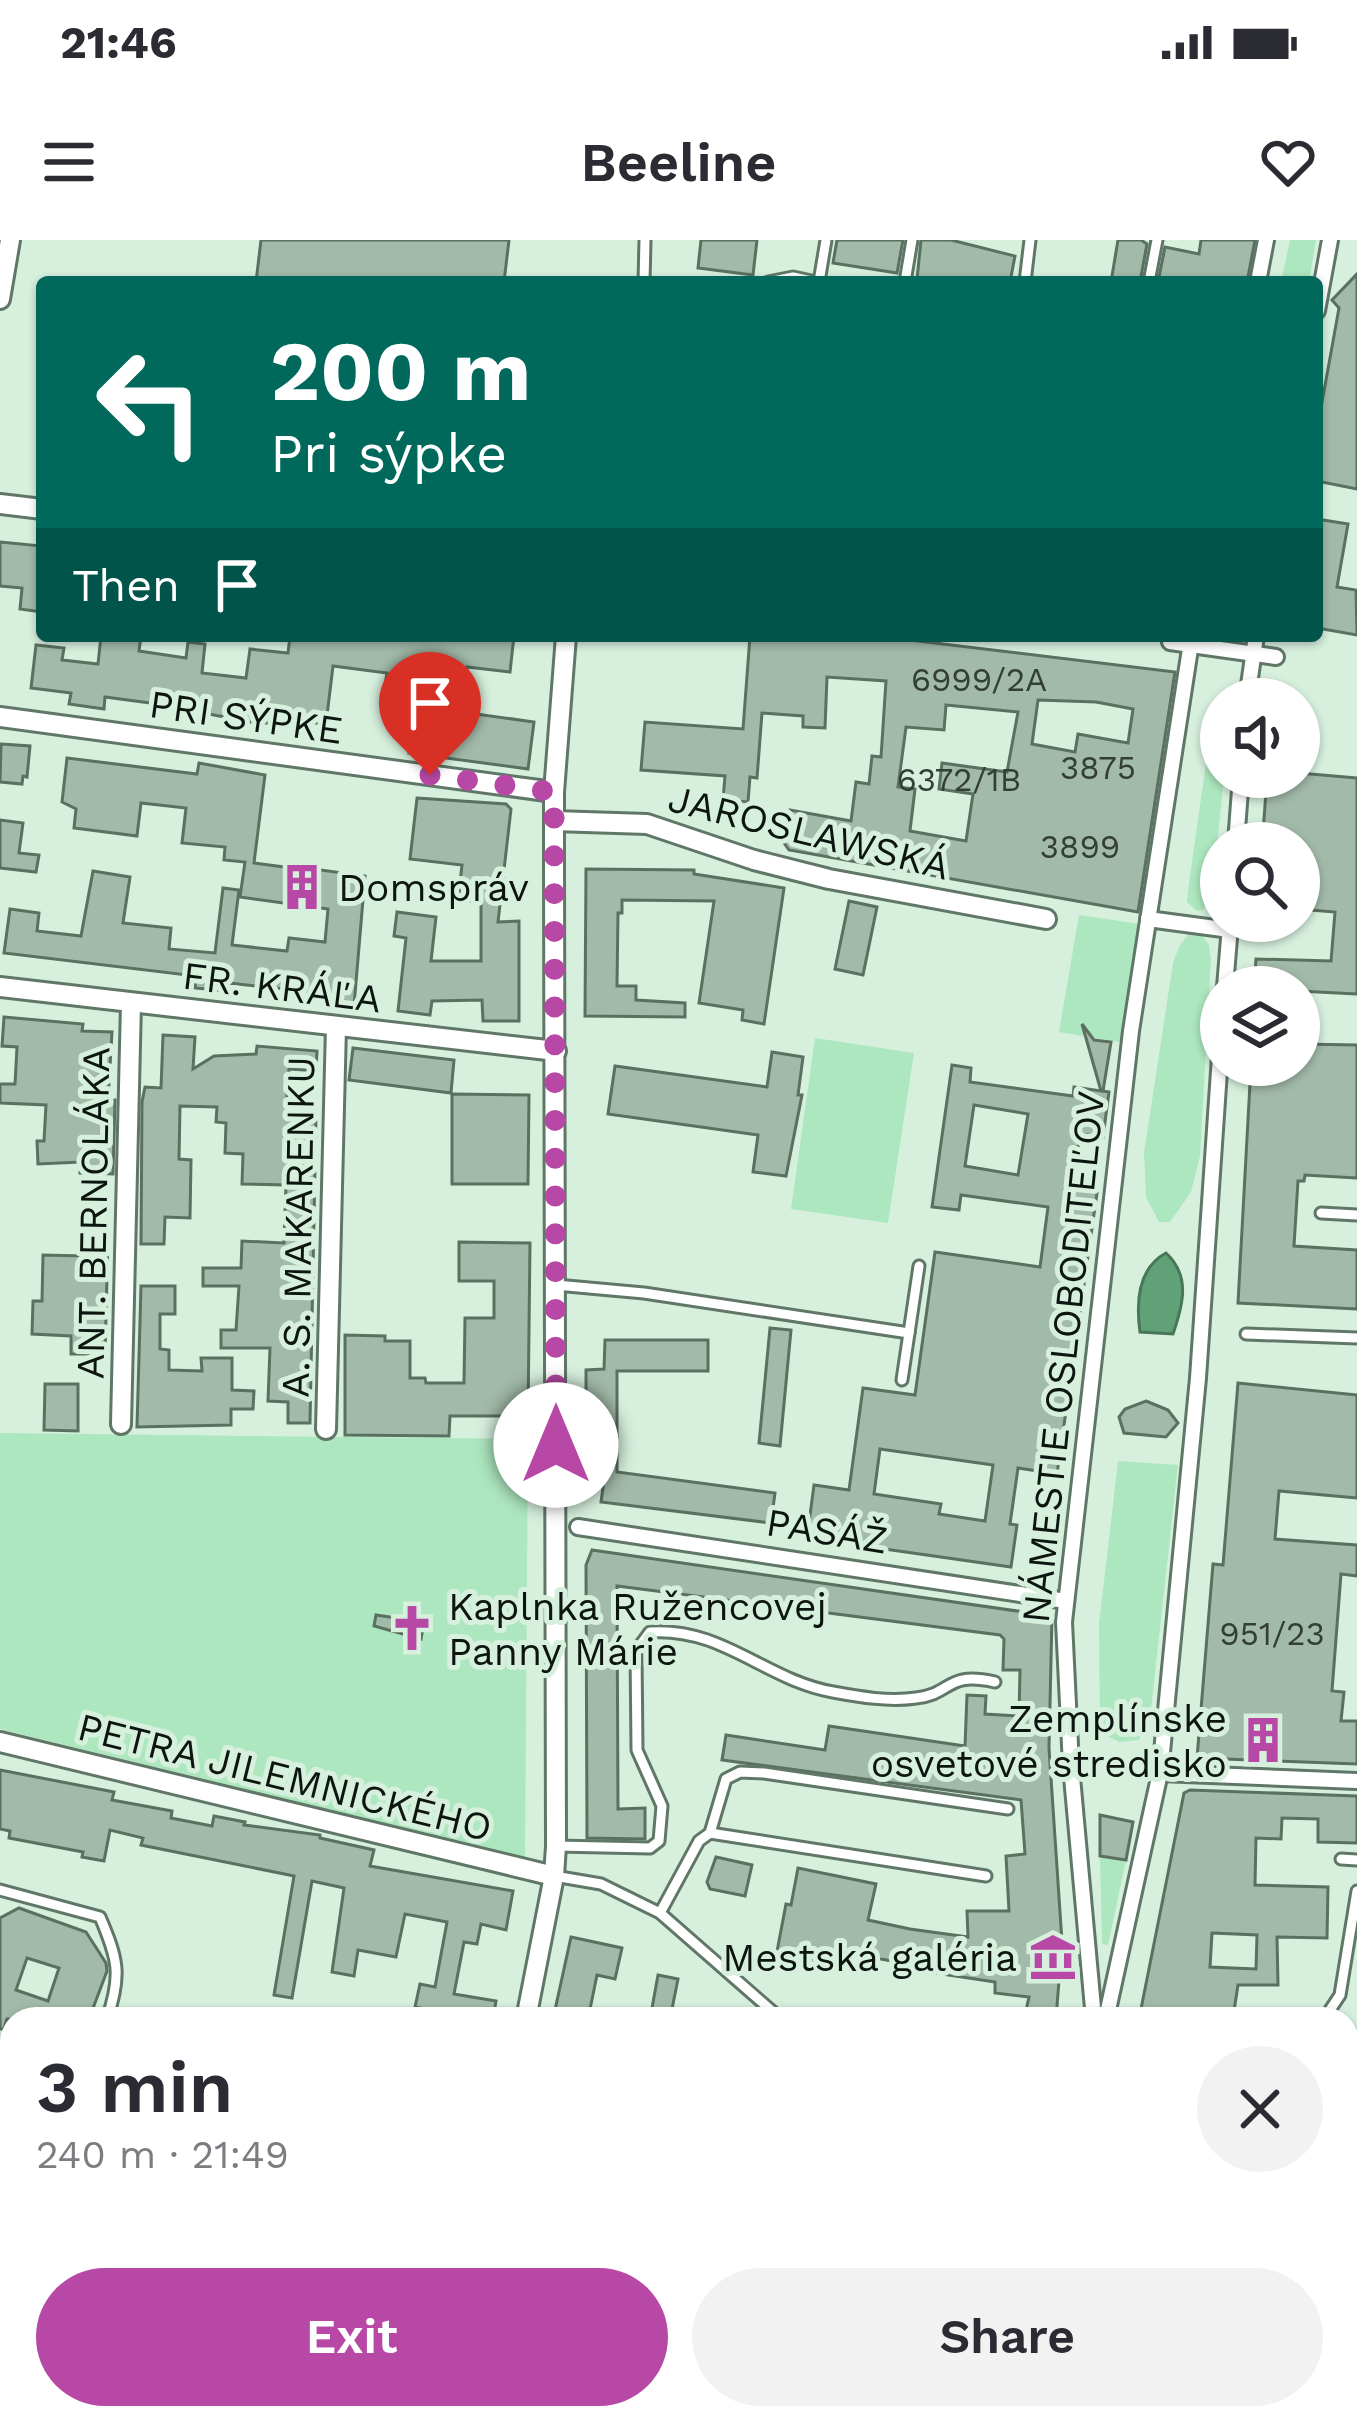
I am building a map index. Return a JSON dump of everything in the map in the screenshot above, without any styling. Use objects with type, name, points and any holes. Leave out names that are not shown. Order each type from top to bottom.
[{"type":"street","points":[[0,299],[10,240]]},
{"type":"street","points":[[1259,276],[1266,240]]},
{"type":"street","points":[[1323,278],[1330,240]]},
{"type":"street","points":[[0,504],[36,508]]},
{"type":"street","points":[[528,2007],[556,1846],[554,792],[566,642]]},
{"type":"street","points":[[1170,643],[1181,642]]},
{"type":"street","name":"NÁMESTIE OSLOBODITEĽOV","points":[[1093,2007],[1070,1766],[1066,1600],[1131,1031],[1192,642]]},
{"type":"street","points":[[1197,642],[1276,657]]},
{"type":"street","points":[[1250,678],[1255,642]]},
{"type":"street","name":"PRI SÝPKE","points":[[0,717],[554,792]]},
{"type":"street","name":"JAROSLAWSKÁ","points":[[554,820],[647,824],[829,879],[1046,919]]},
{"type":"street","points":[[1148,919],[1200,923]]},
{"type":"street","name":"FR. KRÁĽA","points":[[0,987],[556,1052]]},
{"type":"street","name":"ANT. BERNOLÁKA","points":[[121,1424],[131,1003]]},
{"type":"street","name":"A. S. MAKARENKU","points":[[326,1429],[336,1026]]},
{"type":"street","points":[[1109,2007],[1160,1772],[1198,1378],[1218,1086]]},
{"type":"street","name":"PASÁŽ","points":[[578,1526],[1066,1600]]},
{"type":"street","name":"PETRA JILEMNICKÉHO","points":[[0,1742],[554,1876]]},
{"type":"street","points":[[1160,1772],[1357,1781]]},
{"type":"lane","points":[[644,276],[645,240]]},
{"type":"lane","points":[[819,276],[826,240]]},
{"type":"lane","points":[[905,276],[911,240]]},
{"type":"lane","points":[[1025,276],[1030,240]]},
{"type":"lane","points":[[1150,276],[1157,240]]},
{"type":"lane","points":[[1321,1213],[1357,1215]]},
{"type":"lane","points":[[902,1380],[920,1266]]},
{"type":"lane","points":[[556,1285],[644,1293],[909,1333]]},
{"type":"lane","points":[[1246,1334],[1357,1338]]},
{"type":"lane","points":[[556,1846],[650,1848],[659,1841],[662,1806],[638,1750],[636,1651],[650,1633],[679,1630],[727,1645],[758,1665],[826,1691],[890,1700],[923,1698],[968,1676],[995,1682]]},
{"type":"lane","points":[[660,1913],[699,1841],[710,1833],[726,1779],[740,1772],[1008,1809]]},
{"type":"lane","points":[[710,1833],[986,1876]]},
{"type":"lane","points":[[1341,1859],[1357,1860]]},
{"type":"lane","points":[[554,1876],[602,1884],[660,1913],[768,2007]]},
{"type":"lane","points":[[0,1890],[100,1917],[118,1959],[110,2007]]},
{"type":"lane","points":[[1332,2007],[1340,1995],[1357,1891]]},
{"type":"shaded area","points":[[1290,240],[1316,240],[1310,276],[1282,276]]},
{"type":"shaded area","points":[[1201,798],[1222,798],[1219,822],[1200,822],[1200,910],[1187,902]]},
{"type":"shaded area","points":[[1079,915],[1140,924],[1120,1042],[1059,1032]]},
{"type":"shaded area","points":[[1189,933],[1200,934],[1200,942],[1209,945],[1211,960],[1211,966],[1200,966],[1200,1086],[1204,1086],[1200,1156],[1191,1192],[1170,1222],[1159,1222],[1146,1197],[1144,1153],[1179,947]]},
{"type":"shaded area","points":[[815,1038],[914,1053],[888,1223],[791,1209]]},
{"type":"shaded area","points":[[1166,1253],[1182,1281],[1177,1323],[1173,1334],[1140,1332],[1144,1277]]},
{"type":"shaded area","points":[[0,1433],[528,1439],[525,1858],[0,1729]]},
{"type":"shaded area","points":[[1118,1461],[1178,1465],[1149,1728],[1138,1740],[1119,1742],[1100,1732],[1099,1624]]},
{"type":"shaded area","points":[[1100,1856],[1126,1860],[1108,1945],[1102,1944]]},
{"type":"building","points":[[261,240],[509,240],[505,276],[257,276]]},
{"type":"building","points":[[701,240],[757,240],[753,275],[698,268]]},
{"type":"building","points":[[837,240],[903,240],[897,273],[833,263]]},
{"type":"building","points":[[921,240],[951,240],[1015,256],[1011,276],[917,276]]},
{"type":"building","points":[[1118,240],[1147,244],[1141,276],[1112,276]]},
{"type":"building","points":[[1201,240],[1255,240],[1248,276],[1159,276],[1165,247],[1199,254]]},
{"type":"building","points":[[1357,274],[1357,489],[1323,482],[1323,397],[1339,308],[1332,300]]},
{"type":"building","points":[[1323,520],[1348,524],[1337,587],[1356,590],[1357,635],[1323,629]]},
{"type":"building","points":[[0,542],[36,545],[36,611],[20,609],[22,588],[0,586]]},
{"type":"building","points":[[100,642],[140,642],[139,651],[186,658],[188,642],[205,644],[202,673],[246,678],[250,649],[288,653],[289,642],[513,642],[510,672],[467,667],[462,712],[534,722],[528,769],[409,753],[418,683],[386,679],[387,673],[333,666],[326,724],[281,719],[280,724],[250,722],[210,711],[105,697],[104,709],[69,704],[71,693],[31,688],[36,645],[64,648],[62,660],[98,664]]},
{"type":"building","points":[[750,642],[926,642],[1175,672],[1138,912],[789,850],[784,843],[790,810],[851,821],[856,782],[869,784],[872,756],[881,757],[886,681],[827,677],[825,728],[803,727],[803,716],[762,713],[757,778],[750,777],[748,802],[723,800],[725,776],[641,770],[645,722],[743,729]],"holes":[[[1038,700],[1133,709],[1128,743],[1078,734],[1075,752],[1032,744]],[[946,705],[1018,712],[1007,772],[942,763],[939,789],[973,794],[966,841],[910,831],[915,789],[898,787],[906,727],[944,730]]]},
{"type":"building","points":[[1,744],[30,746],[22,784],[0,782]]},
{"type":"building","points":[[67,758],[197,774],[199,763],[265,775],[254,863],[292,868],[293,863],[313,865],[313,869],[365,876],[354,1006],[324,1003],[325,993],[228,983],[227,991],[195,988],[196,976],[4,953],[10,909],[39,913],[37,931],[81,936],[93,871],[130,877],[123,923],[171,928],[169,949],[215,953],[223,888],[239,890],[232,945],[287,951],[289,938],[325,942],[328,909],[240,897],[245,862],[224,860],[225,847],[182,843],[186,808],[141,803],[137,836],[74,828],[76,809],[62,802]]},
{"type":"building","points":[[1320,775],[1357,778],[1357,994],[1320,992],[1320,966],[1256,966],[1256,959],[1331,961],[1335,912],[1320,911],[1320,822],[1264,822],[1266,798],[1320,798]]},
{"type":"building","points":[[417,798],[506,804],[511,809],[498,922],[519,921],[519,1021],[483,1021],[482,1000],[432,1001],[430,1015],[398,1011],[406,938],[394,936],[397,912],[436,917],[431,961],[481,961],[481,902],[458,900],[462,865],[410,859]]},
{"type":"building","points":[[0,820],[23,823],[19,853],[39,855],[36,872],[0,868]]},
{"type":"building","points":[[586,869],[694,870],[694,874],[784,888],[764,1024],[742,1020],[743,1010],[699,1003],[714,901],[622,900],[622,913],[618,913],[617,986],[636,986],[636,1000],[685,1003],[685,1017],[585,1016]]},
{"type":"building","points":[[849,901],[877,907],[863,975],[835,969]]},
{"type":"building","points":[[4,1017],[83,1024],[82,1031],[112,1032],[108,1100],[115,1100],[113,1174],[80,1173],[81,1162],[38,1164],[37,1141],[44,1141],[46,1105],[0,1103],[0,1084],[15,1084],[17,1047],[2,1046]]},
{"type":"building","points":[[1082,1024],[1094,1040],[1111,1042],[1103,1091],[1109,1092],[1103,1137],[1080,1134],[1072,1190],[1097,1193],[1057,1474],[1018,1468],[1010,1524],[1017,1525],[1011,1567],[807,1538],[814,1485],[849,1490],[863,1388],[915,1395],[935,1252],[1040,1267],[1048,1207],[961,1195],[959,1210],[932,1207],[952,1065],[971,1068],[970,1082],[1073,1096],[1074,1087],[1101,1091]],"holes":[[[974,1105],[1028,1114],[1018,1175],[965,1166]],[[880,1449],[993,1465],[985,1521],[939,1514],[941,1504],[874,1494]]]},
{"type":"building","points":[[163,1035],[195,1037],[193,1069],[214,1056],[256,1054],[257,1046],[317,1051],[316,1071],[289,1069],[286,1109],[287,1114],[316,1115],[310,1423],[288,1423],[288,1402],[268,1401],[270,1348],[221,1348],[221,1330],[236,1330],[239,1286],[203,1286],[203,1268],[241,1268],[242,1241],[284,1243],[286,1185],[242,1184],[243,1154],[225,1153],[226,1123],[216,1122],[217,1107],[180,1106],[179,1159],[191,1160],[190,1218],[165,1217],[164,1244],[141,1244],[142,1102],[145,1087],[161,1088]]},
{"type":"building","points":[[1320,1044],[1357,1045],[1357,1178],[1305,1175],[1304,1181],[1298,1181],[1294,1246],[1357,1250],[1357,1309],[1238,1303],[1250,1086],[1320,1086]]},
{"type":"building","points":[[353,1048],[454,1060],[451,1093],[349,1080]]},
{"type":"building","points":[[772,1052],[803,1057],[798,1095],[802,1095],[786,1176],[753,1172],[758,1135],[608,1114],[615,1066],[767,1087]]},
{"type":"building","points":[[452,1094],[529,1095],[528,1184],[452,1184]]},
{"type":"building","points":[[85,1237],[108,1238],[105,1354],[71,1354],[71,1336],[32,1334],[33,1301],[42,1301],[43,1255],[85,1256]]},
{"type":"building","points":[[459,1242],[530,1243],[528,1416],[450,1416],[449,1436],[345,1435],[345,1335],[410,1341],[410,1378],[464,1383],[465,1318],[494,1318],[494,1281],[459,1281]]},
{"type":"building","points":[[141,1286],[175,1286],[175,1314],[160,1314],[160,1349],[169,1350],[169,1370],[202,1371],[201,1358],[232,1358],[232,1390],[254,1391],[253,1409],[231,1409],[231,1425],[137,1427]]},
{"type":"building","points":[[770,1328],[791,1330],[780,1446],[759,1443]]},
{"type":"building","points":[[605,1340],[708,1340],[708,1371],[617,1371],[617,1472],[775,1493],[771,1523],[601,1502],[605,1473],[586,1473],[586,1370],[604,1369]]},
{"type":"building","points":[[1238,1383],[1357,1395],[1357,1498],[1279,1491],[1275,1539],[1357,1545],[1357,1576],[1341,1574],[1332,1691],[1344,1692],[1341,1721],[1357,1721],[1357,1764],[1197,1758],[1213,1564],[1223,1565]]},
{"type":"building","points":[[45,1384],[78,1384],[78,1431],[44,1430]]},
{"type":"building","points":[[1146,1401],[1168,1410],[1178,1423],[1166,1437],[1124,1433],[1119,1417],[1125,1409]]},
{"type":"building","points":[[592,1550],[1052,1616],[1049,1748],[1062,1942],[1057,2007],[1027,2007],[1029,1997],[995,1993],[995,1982],[829,1950],[826,1971],[775,1962],[798,1868],[876,1884],[868,1920],[910,1929],[968,1937],[967,1911],[1009,1911],[1006,1856],[1025,1854],[1021,1800],[722,1760],[726,1735],[825,1750],[829,1726],[965,1746],[967,1695],[986,1696],[985,1714],[1019,1716],[1020,1670],[1003,1670],[1004,1639],[1000,1635],[617,1586],[618,1809],[645,1808],[645,1839],[587,1838],[586,1565]]},
{"type":"building","points":[[376,1615],[424,1622],[421,1639],[374,1626]]},
{"type":"building","points":[[0,1770],[114,1792],[112,1800],[172,1811],[171,1818],[212,1826],[214,1816],[320,1835],[374,1850],[370,1866],[513,1891],[506,1930],[481,1924],[477,1944],[464,1942],[454,1994],[496,2001],[495,2007],[415,2007],[420,1984],[435,1987],[447,1922],[405,1914],[396,1957],[358,1950],[354,1976],[332,1972],[344,1888],[312,1881],[292,1998],[274,1995],[294,1876],[141,1845],[143,1838],[110,1830],[104,1861],[82,1857],[83,1852],[9,1838],[10,1831],[0,1829]]},
{"type":"building","points":[[1184,1793],[1357,1796],[1357,1843],[1318,1842],[1318,1819],[1282,1818],[1281,1839],[1256,1838],[1255,1885],[1328,1887],[1327,1938],[1277,1937],[1278,1985],[1238,1985],[1235,2007],[1141,2007]],"holes":[[[1212,1933],[1257,1935],[1256,1969],[1210,1967]]]},
{"type":"building","points":[[1100,1815],[1133,1822],[1126,1860],[1100,1856]]},
{"type":"building","points":[[716,1857],[752,1865],[745,1896],[710,1889],[707,1882]]},
{"type":"building","points":[[19,1908],[86,1932],[106,1963],[94,2007],[0,2007],[0,1918]],"holes":[[[27,1958],[59,1968],[48,2001],[16,1990]]]},
{"type":"building","points":[[571,1937],[622,1948],[615,1979],[597,1975],[590,2007],[556,2007]]},
{"type":"building","points":[[658,1975],[678,1979],[672,2007],[652,2007]]},
{"type":"place","name":"Domspráv","points":[[302,887]]},
{"type":"place","name":"Kaplnka Ružencovej Panny Márie","points":[[412,1628]]},
{"type":"place","name":"Zemplínske osvetové stredisko","points":[[1263,1740]]},
{"type":"place","name":"Mestská galéria","points":[[1053,1957]]},
{"type":"route","points":[[430,775],[554,792],[556,1445]]}]
